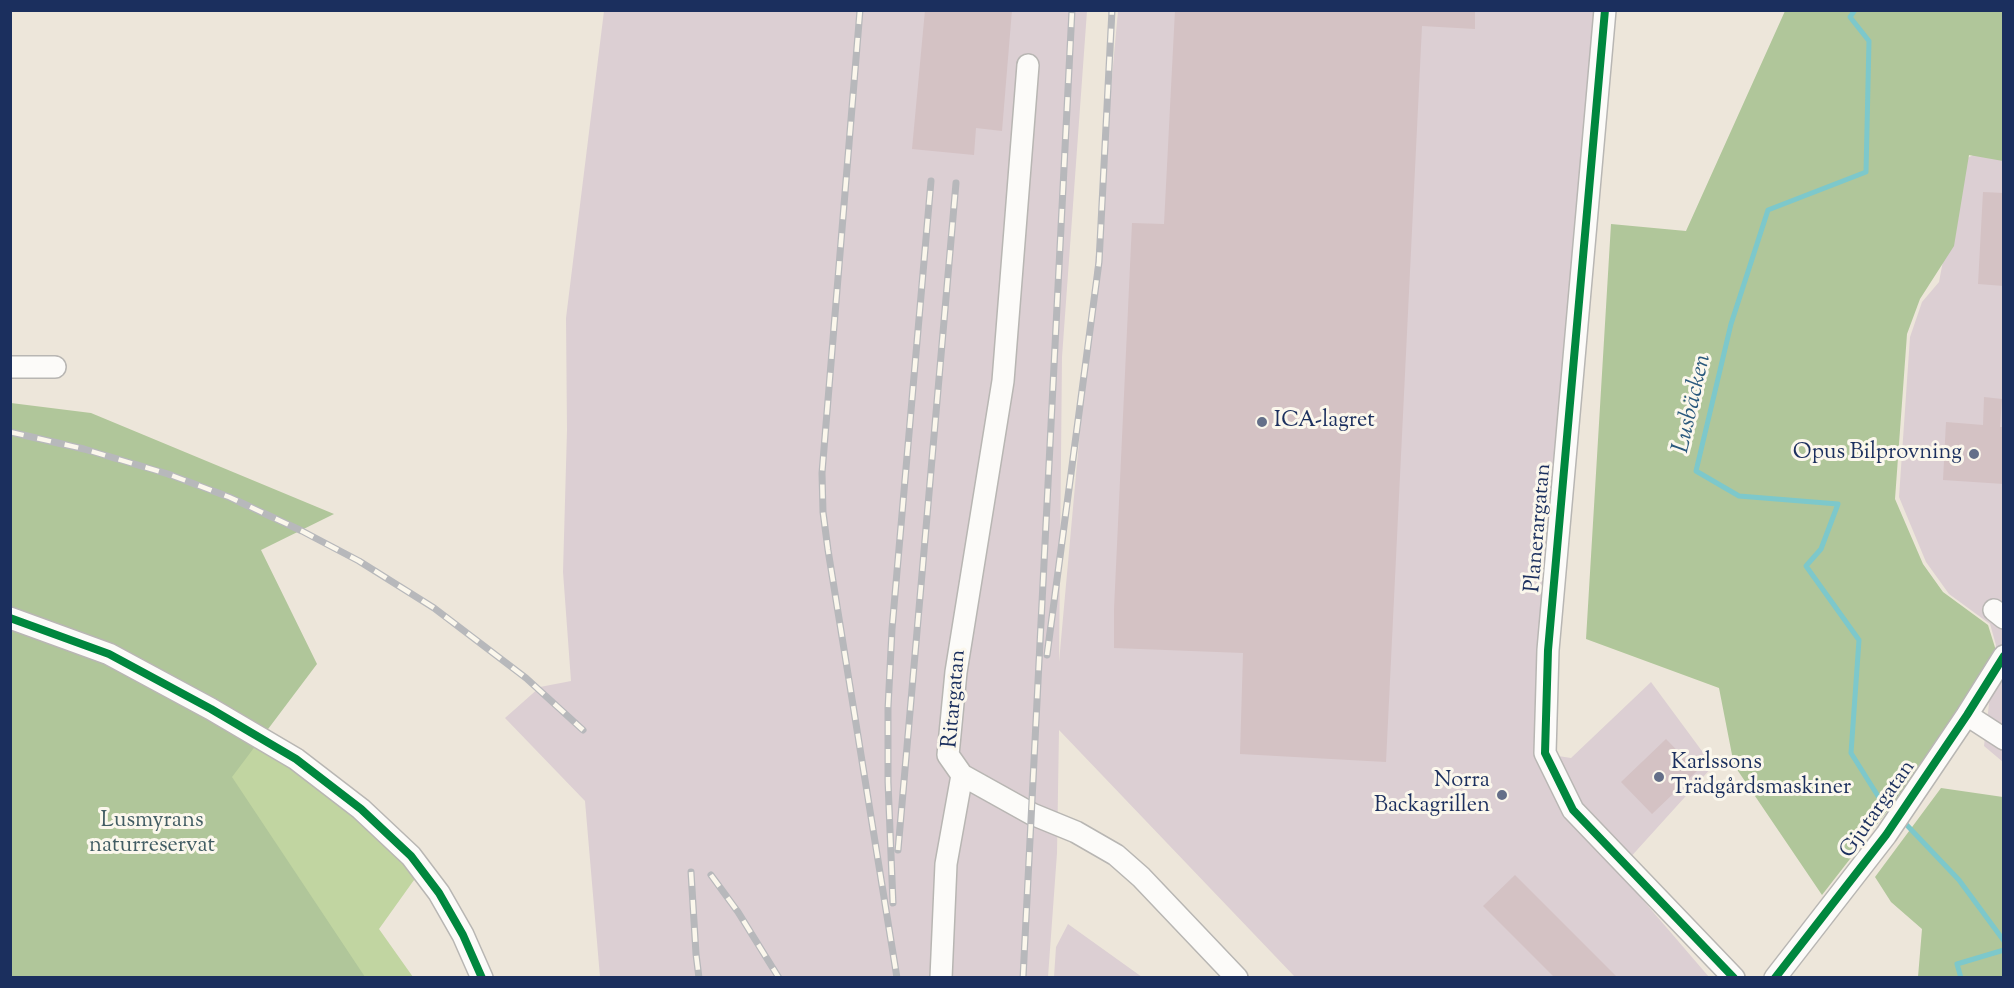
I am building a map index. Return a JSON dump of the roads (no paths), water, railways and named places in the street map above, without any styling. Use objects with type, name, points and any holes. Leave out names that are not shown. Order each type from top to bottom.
[{"type":"street","name":"Planerargatan","points":[[1605,10],[1548,650],[1545,753],[1573,810],[1734,978]]},
{"type":"street","name":"Ritargatan","points":[[1028,65],[1003,381],[956,672],[948,755],[962,775],[1032,814],[1076,832],[1116,855],[1141,877],[1237,978]]},
{"type":"street","points":[[10,368],[55,367]]},
{"type":"street","points":[[10,618],[109,654],[296,759],[361,809],[411,856],[444,902],[463,935],[482,978]]},
{"type":"street","name":"Gjutargatan","points":[[1775,978],[1886,835],[2004,656]]},
{"type":"street","points":[[1967,715],[2004,739]]},
{"type":"street","points":[[941,978],[946,864],[962,775]]},
{"type":"waterway","name":"Lusbäcken","points":[[1855,10],[1850,17],[1869,41],[1866,172],[1768,210],[1731,324],[1696,471],[1739,496],[1838,504],[1821,549],[1806,566],[1859,640],[1851,753],[1878,796],[1895,814]]},
{"type":"waterway","name":"Lusbäcken","points":[[1902,820],[1959,880],[2004,941]]},
{"type":"waterway","name":"Lusbäcken","points":[[1961,978],[1957,964],[2004,950]]},
{"type":"railway","points":[[860,10],[822,473],[823,512],[897,978]]},
{"type":"railway","points":[[1023,978],[1072,10]]},
{"type":"railway","points":[[1047,655],[1099,262],[1112,10]]},
{"type":"railway","points":[[893,903],[888,782],[888,708],[892,629],[931,181]]},
{"type":"railway","points":[[898,850],[956,183]]},
{"type":"railway","points":[[10,432],[84,449],[168,474],[229,497],[302,531],[359,561],[434,608],[526,678],[583,730]]},
{"type":"railway","points":[[691,872],[699,978]]},
{"type":"railway","points":[[711,875],[738,912],[779,978]]},
{"type":"place","name":"ICA-lagret","points":[[1262,422]]},
{"type":"place","name":"Opus Bilprovning","points":[[1974,454]]},
{"type":"place","name":"Karlssons Trädgårdsmaskiner","points":[[1659,777]]},
{"type":"place","name":"Norra Backagrillen","points":[[1502,795]]},
{"type":"park label","name":"Lusmyrans naturreservat","points":[[152,834]]}]
